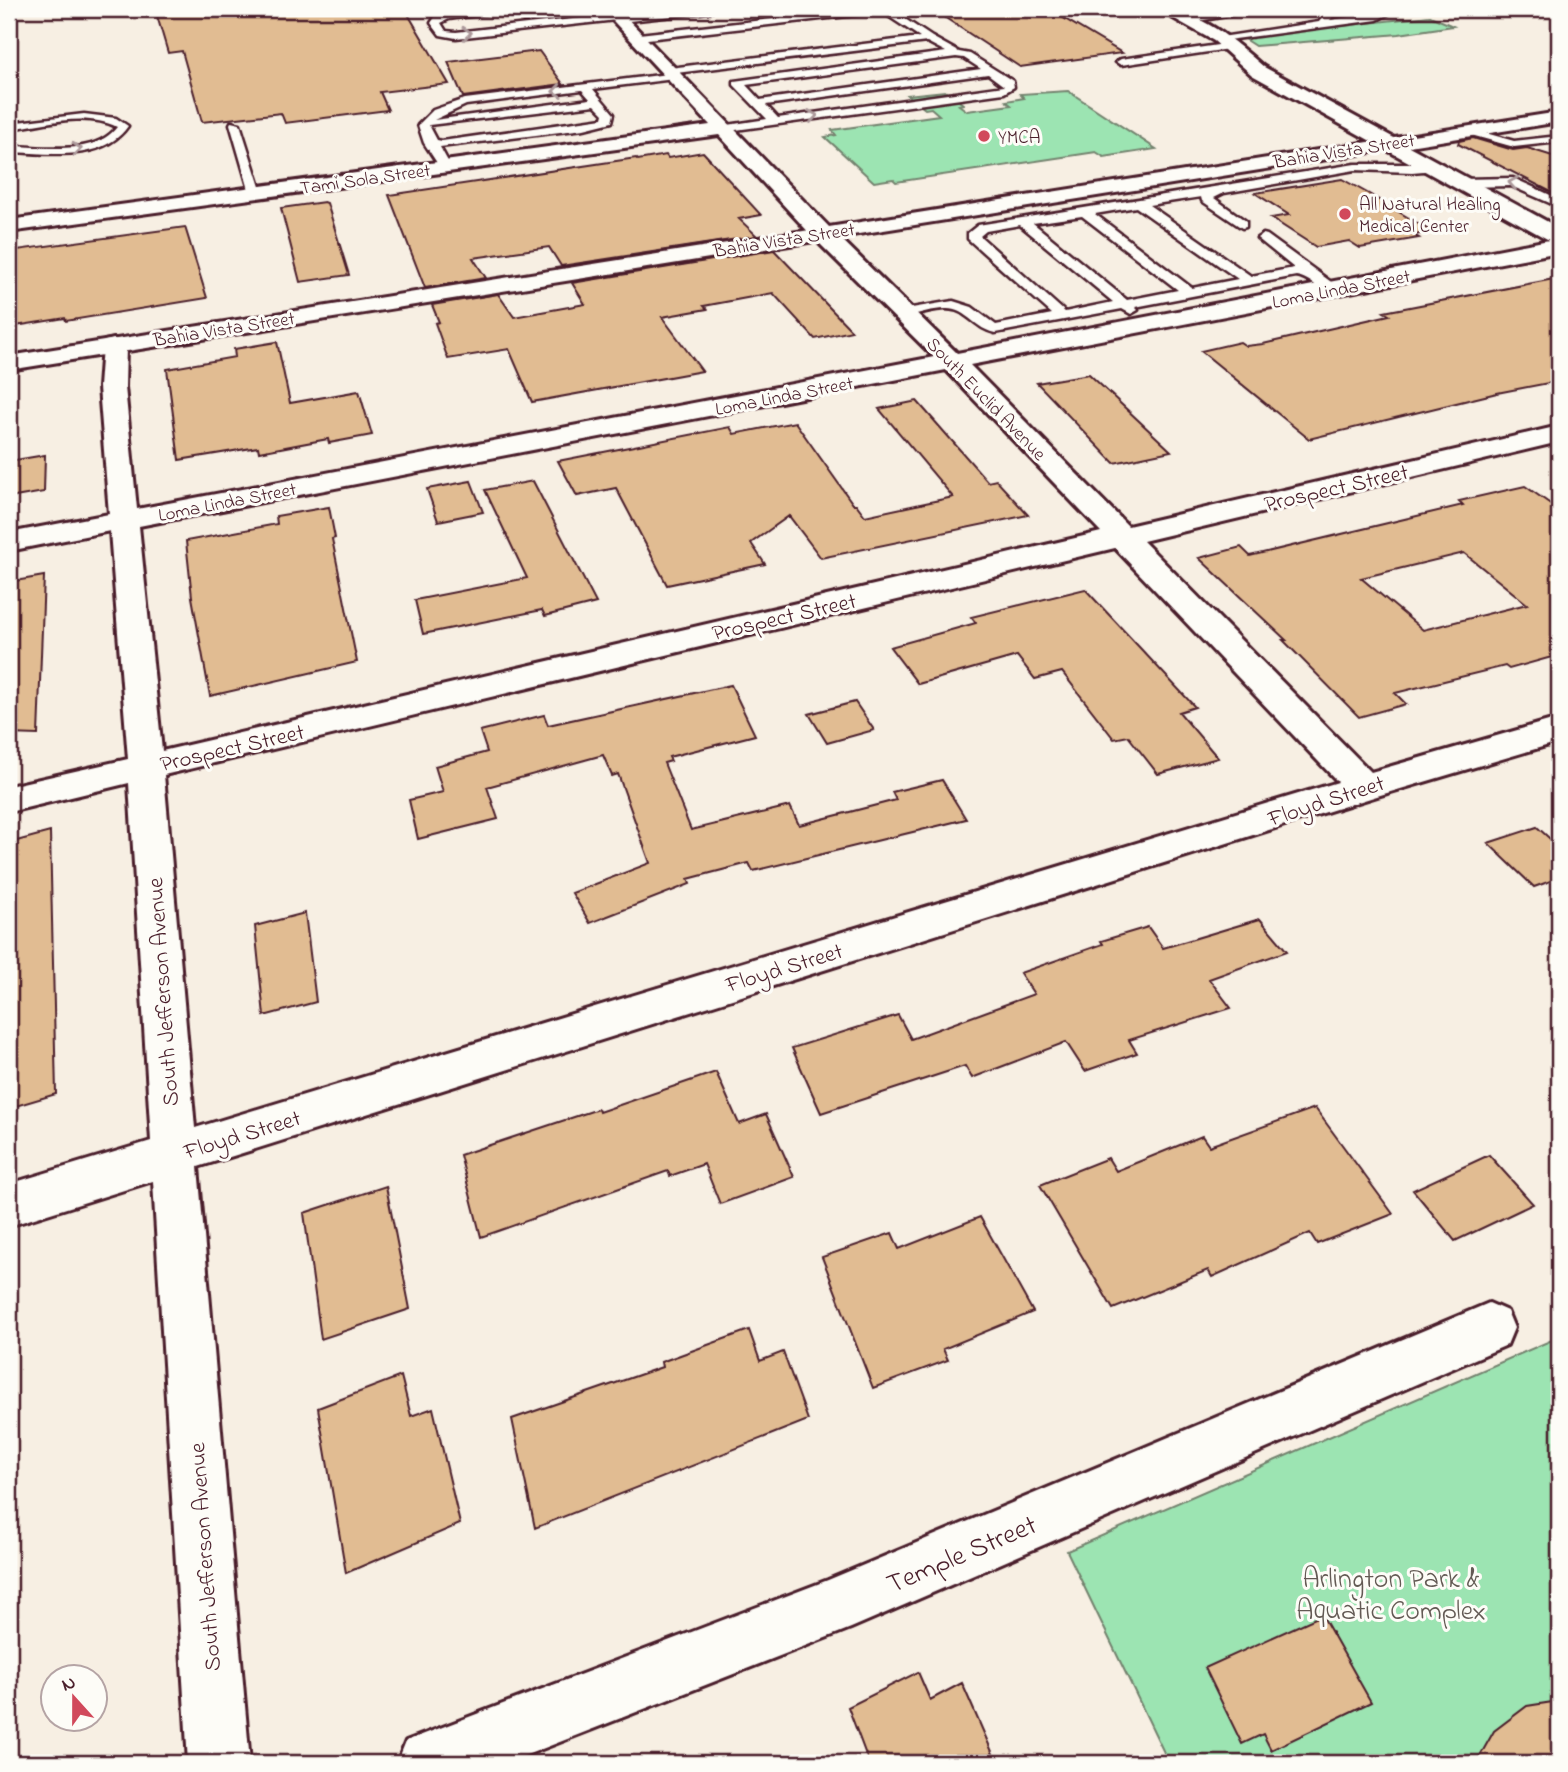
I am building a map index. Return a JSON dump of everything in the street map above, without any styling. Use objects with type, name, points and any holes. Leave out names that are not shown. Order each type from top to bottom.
[{"type":"street","points":[[1165,9],[1226,42],[1258,71],[1559,237]]},
{"type":"street","name":"South Euclid Avenue","points":[[616,15],[721,129],[822,233],[905,313],[1364,787]]},
{"type":"street","name":"Bahia Vista Street","points":[[9,363],[1559,117]]},
{"type":"street","name":"Tami Sola Street","points":[[9,226],[721,129]]},
{"type":"street","name":"Loma Linda Street","points":[[9,542],[1559,246]]},
{"type":"street","name":"South Jefferson Avenue","points":[[114,346],[112,387],[146,768],[219,1763]]},
{"type":"street","name":"Prospect Street","points":[[9,799],[1559,434]]},
{"type":"street","name":"Floyd Street","points":[[9,1205],[1272,818],[1364,787],[1559,730]]},
{"type":"street","name":"Temple Street","points":[[428,1763],[831,1608],[1489,1328]]},
{"type":"lane","points":[[514,9],[448,16],[438,19],[436,23],[443,33],[456,35],[616,15],[709,9]]},
{"type":"lane","points":[[639,37],[884,9],[956,54]]},
{"type":"lane","points":[[1186,20],[1263,9]]},
{"type":"lane","points":[[1322,24],[1334,9]]},
{"type":"lane","points":[[1121,62],[1322,24],[1377,17],[1393,9]]},
{"type":"lane","points":[[423,125],[428,118],[443,109],[465,102],[929,39]]},
{"type":"lane","points":[[721,129],[1004,90],[1009,87],[1009,83],[967,56],[956,54],[738,83],[775,121]]},
{"type":"lane","points":[[758,103],[990,71]]},
{"type":"lane","points":[[430,143],[455,143],[584,126],[608,120],[609,114],[585,87]]},
{"type":"lane","points":[[423,125],[598,102]]},
{"type":"lane","points":[[9,126],[99,117],[114,120],[123,126],[120,133],[90,148],[51,151],[9,149]]},
{"type":"lane","points":[[235,124],[256,193]]},
{"type":"lane","points":[[423,125],[430,143],[445,167]]},
{"type":"lane","points":[[1468,131],[1514,144],[1559,139]]},
{"type":"lane","points":[[1062,316],[972,236],[982,228],[1355,167],[1435,167]]},
{"type":"lane","points":[[1462,183],[1514,182],[1559,203]]},
{"type":"lane","points":[[1221,190],[1206,198],[1242,224]]},
{"type":"lane","points":[[1138,203],[1250,281]]},
{"type":"lane","points":[[1084,211],[1189,292]]},
{"type":"lane","points":[[1022,221],[1150,325]]},
{"type":"lane","points":[[1263,238],[1333,290]]},
{"type":"lane","points":[[905,313],[953,304],[965,308],[987,327],[995,329],[1296,272],[1309,274]]},
{"type":"green space","points":[[1430,16],[1453,26],[1399,34],[1255,46],[1241,37]]},
{"type":"green space","name":"YMCA","points":[[945,91],[963,104],[959,105],[967,111],[1011,105],[1006,101],[1024,98],[1020,94],[1068,91],[1156,149],[1104,157],[1096,152],[896,182],[893,179],[874,182],[825,137],[836,135],[832,130],[939,115],[931,108],[925,109],[907,95]]},
{"type":"green space","name":"Arlington Park & Aquatic Complex","points":[[1559,1337],[1559,1763],[1169,1763],[1067,1551]]},
{"type":"building","points":[[155,9],[405,9],[449,84],[380,92],[388,110],[285,123],[281,113],[202,122],[182,51],[168,53]]},
{"type":"building","points":[[932,9],[1048,9],[1122,53],[1020,67]]},
{"type":"building","points":[[539,51],[563,84],[463,97],[448,62]]},
{"type":"building","points":[[1473,138],[1513,150],[1527,148],[1559,158],[1559,196],[1458,144],[1459,141]]},
{"type":"building","points":[[703,152],[761,215],[739,219],[757,236],[561,266],[549,247],[473,258],[486,278],[425,288],[389,195],[636,158],[638,160],[666,155],[668,158]]},
{"type":"building","name":"All Natural Healing Medical Center","points":[[1342,179],[1432,232],[1414,235],[1419,238],[1360,248],[1349,241],[1316,247],[1271,218],[1289,215],[1255,193]]},
{"type":"building","points":[[327,203],[349,275],[300,282],[281,208]]},
{"type":"building","points":[[185,227],[207,298],[66,321],[65,318],[9,327],[9,251]]},
{"type":"building","points":[[774,250],[852,331],[815,339],[773,293],[704,306],[707,309],[662,317],[702,371],[532,402],[509,349],[448,359],[435,323],[439,322],[432,305],[498,294],[514,317],[585,304],[572,283]]},
{"type":"building","points":[[1559,278],[1559,381],[1497,393],[1309,439],[1201,351],[1240,342],[1246,346],[1263,344],[1389,315],[1384,312]]},
{"type":"building","points":[[277,342],[290,403],[359,391],[372,435],[329,443],[328,439],[259,452],[258,447],[179,460],[167,369],[235,357],[234,349]]},
{"type":"building","points":[[1089,374],[1171,451],[1114,463],[1037,383]]},
{"type":"building","points":[[917,401],[988,482],[996,480],[1028,515],[821,558],[789,516],[751,543],[765,564],[667,585],[616,488],[577,496],[558,461],[730,427],[734,434],[795,422],[853,504],[856,504],[865,516],[953,497],[879,409]]},
{"type":"building","points":[[45,455],[44,492],[9,498],[9,461]]},
{"type":"building","points":[[471,481],[483,512],[438,521],[427,489]]},
{"type":"building","points":[[533,481],[596,603],[545,616],[542,610],[423,634],[415,600],[527,578],[485,490]]},
{"type":"building","points":[[1525,486],[1559,510],[1559,655],[1509,669],[1505,666],[1395,693],[1406,704],[1359,717],[1283,640],[1286,640],[1199,558],[1241,547],[1250,556],[1463,505],[1459,501]],"holes":[[[1464,553],[1527,604],[1423,630],[1361,578]]]},
{"type":"building","points":[[329,507],[335,538],[332,539],[357,662],[210,696],[192,597],[186,541],[277,524],[276,516]]},
{"type":"building","points":[[44,576],[38,735],[9,734],[9,582]]},
{"type":"building","points":[[1085,589],[1195,707],[1179,712],[1218,758],[1158,774],[1128,736],[1114,739],[1062,672],[1035,679],[1017,656],[918,684],[890,647],[976,623],[971,617]]},
{"type":"building","points":[[731,685],[755,735],[669,757],[671,761],[664,763],[691,830],[790,806],[799,825],[896,800],[892,792],[942,780],[966,819],[753,871],[749,863],[688,879],[690,884],[590,923],[572,893],[650,863],[618,774],[612,776],[603,755],[487,787],[498,819],[418,839],[409,800],[443,792],[435,766],[487,752],[480,731],[544,715],[548,725]]},
{"type":"building","points":[[855,702],[874,730],[827,743],[809,714]]},
{"type":"building","points":[[1537,827],[1559,847],[1559,878],[1534,887],[1488,843]]},
{"type":"building","points":[[50,832],[56,1094],[9,1108],[9,843]]},
{"type":"building","points":[[305,913],[316,1002],[264,1016],[255,926]]},
{"type":"building","points":[[1260,919],[1287,951],[1209,979],[1231,1008],[1129,1040],[1137,1053],[1085,1071],[1066,1042],[972,1078],[965,1066],[821,1113],[792,1048],[898,1015],[911,1039],[1034,994],[1020,973],[1103,944],[1101,941],[1148,927],[1163,948]]},
{"type":"building","points":[[716,1072],[739,1124],[766,1114],[794,1177],[720,1204],[704,1164],[670,1176],[668,1171],[481,1237],[460,1155]]},
{"type":"building","points":[[1315,1108],[1393,1214],[1317,1244],[1310,1233],[1212,1277],[1208,1270],[1113,1309],[1040,1185],[1108,1158],[1116,1171],[1202,1136],[1209,1146]]},
{"type":"building","points":[[1489,1155],[1533,1204],[1455,1241],[1413,1190]]},
{"type":"building","points":[[386,1186],[410,1309],[321,1339],[304,1213]]},
{"type":"building","points":[[980,1217],[1033,1312],[943,1349],[948,1360],[873,1388],[822,1257],[892,1233],[899,1249]]},
{"type":"building","points":[[749,1330],[760,1361],[783,1352],[808,1420],[535,1528],[512,1419],[662,1367],[661,1362]]},
{"type":"building","points":[[401,1376],[411,1416],[433,1408],[460,1524],[346,1573],[318,1408]]},
{"type":"building","points":[[1322,1615],[1371,1702],[1271,1750],[1263,1734],[1242,1744],[1205,1668]]},
{"type":"building","points":[[918,1672],[930,1700],[962,1683],[997,1763],[869,1763],[848,1707]]},
{"type":"building","points":[[1559,1701],[1559,1763],[1476,1763],[1494,1731],[1527,1706]]},
{"type":"place","name":"YMCA","points":[[984,136]]},
{"type":"place","name":"All Natural Healing Medical Center","points":[[1345,214]]}]
